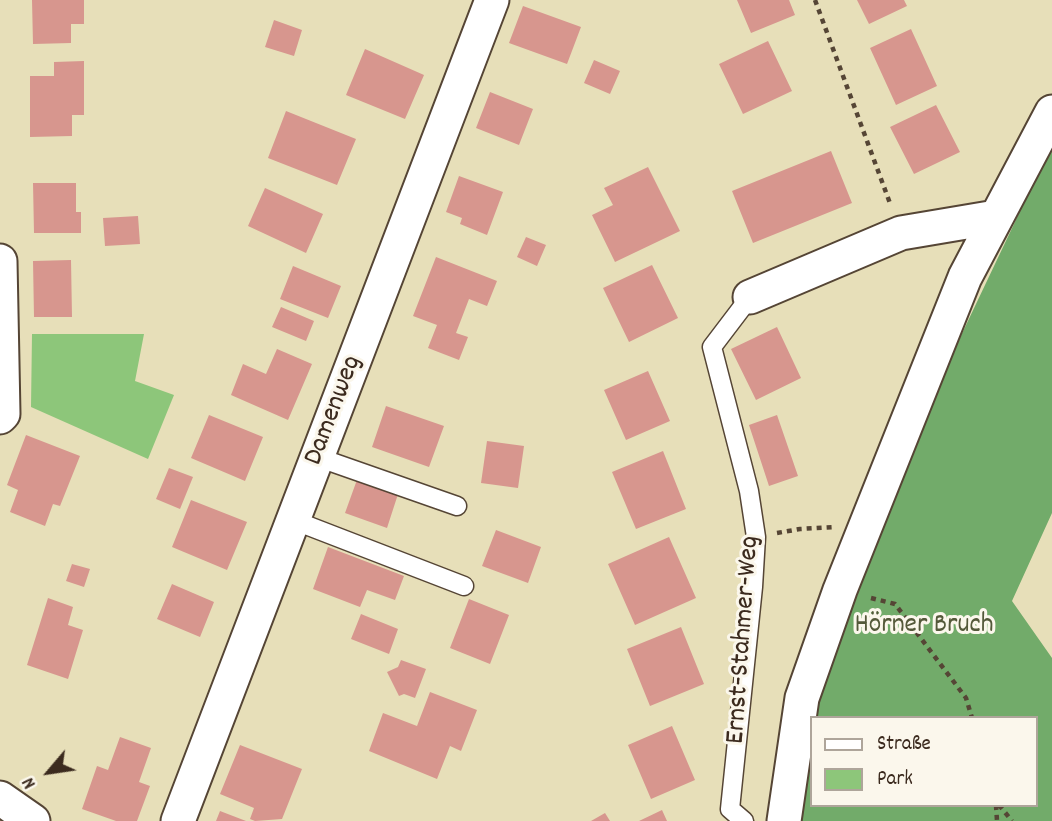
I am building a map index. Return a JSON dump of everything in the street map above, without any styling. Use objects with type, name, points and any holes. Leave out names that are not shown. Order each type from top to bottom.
[{"type":"street","name":"Damenweg","points":[[178,821],[492,0]]},
{"type":"street","name":"Ernst-Stahmer-Weg","points":[[785,821],[802,698],[840,590],[965,277],[1052,112]]},
{"type":"street","name":"Ernst-Stahmer-Weg","points":[[750,297],[901,233],[996,216]]},
{"type":"street","points":[[0,261],[3,414],[0,417]]},
{"type":"street","points":[[0,798],[33,821]]},
{"type":"lane","name":"Ernst-Stahmer-Weg","points":[[744,821],[730,809],[756,537],[749,491],[712,347],[750,297]]},
{"type":"lane","points":[[317,457],[457,506]]},
{"type":"lane","points":[[293,520],[464,586]]},
{"type":"path","points":[[816,0],[901,233]]},
{"type":"path","points":[[756,537],[800,529],[866,525]]},
{"type":"path","points":[[840,590],[895,604],[966,698],[971,716]]},
{"type":"path","points":[[1000,807],[1012,821]]},
{"type":"green space","name":"Hörner Bruch","points":[[1052,144],[1052,513],[1012,601],[1052,658],[1052,821],[783,821],[795,685]]},
{"type":"green space","points":[[32,334],[144,334],[135,381],[174,395],[148,459],[31,407]]},
{"type":"building","points":[[32,0],[84,0],[84,24],[71,24],[71,43],[33,44]]},
{"type":"building","points":[[737,0],[789,0],[795,15],[751,33]]},
{"type":"building","points":[[857,0],[904,0],[907,6],[869,24]]},
{"type":"building","points":[[523,6],[581,27],[567,64],[509,43]]},
{"type":"building","points":[[274,20],[302,30],[294,56],[265,47]]},
{"type":"building","points":[[911,29],[937,86],[896,105],[870,48]]},
{"type":"building","points":[[768,41],[792,91],[743,114],[719,64]]},
{"type":"building","points":[[365,49],[424,75],[405,119],[346,95]]},
{"type":"building","points":[[594,60],[620,71],[610,94],[584,83]]},
{"type":"building","points":[[84,61],[84,115],[72,115],[72,136],[30,137],[30,76],[54,76],[54,62]]},
{"type":"building","points":[[490,92],[533,109],[519,145],[476,128]]},
{"type":"building","points":[[936,105],[960,152],[914,174],[890,127]]},
{"type":"building","points":[[286,111],[356,139],[337,185],[268,158]]},
{"type":"building","points":[[831,151],[852,203],[753,243],[732,191]]},
{"type":"building","points":[[648,167],[680,231],[615,262],[592,215],[613,205],[604,188]]},
{"type":"building","points":[[459,176],[503,192],[487,235],[460,224],[462,218],[446,212]]},
{"type":"building","points":[[33,183],[76,183],[76,212],[81,212],[81,233],[34,233]]},
{"type":"building","points":[[265,188],[323,214],[306,253],[248,226]]},
{"type":"building","points":[[138,216],[140,244],[105,246],[103,218]]},
{"type":"building","points":[[526,237],[546,245],[537,266],[517,257]]},
{"type":"building","points":[[436,257],[497,281],[487,306],[469,299],[456,333],[468,337],[459,360],[428,348],[437,325],[413,316]]},
{"type":"building","points":[[71,260],[72,317],[34,317],[33,261]]},
{"type":"building","points":[[652,265],[678,318],[629,342],[603,288]]},
{"type":"building","points":[[293,266],[341,286],[328,318],[280,299]]},
{"type":"building","points":[[281,307],[314,321],[306,341],[272,327]]},
{"type":"building","points":[[777,327],[801,378],[756,400],[731,349]]},
{"type":"building","points":[[277,349],[312,364],[288,420],[231,395],[243,364],[266,374]]},
{"type":"building","points":[[648,371],[670,421],[626,440],[604,390]]},
{"type":"building","points":[[386,406],[444,426],[429,467],[372,447]]},
{"type":"building","points":[[209,415],[263,437],[245,481],[191,458]]},
{"type":"building","points":[[777,415],[798,476],[769,486],[749,425]]},
{"type":"building","points":[[26,435],[80,456],[60,506],[53,504],[45,526],[10,512],[18,490],[7,485]]},
{"type":"building","points":[[487,441],[524,446],[518,488],[481,483]]},
{"type":"building","points":[[663,451],[686,509],[636,529],[612,472]]},
{"type":"building","points":[[169,468],[193,477],[180,509],[156,499]]},
{"type":"building","points":[[358,477],[399,491],[387,528],[345,513]]},
{"type":"building","points":[[191,500],[247,522],[227,570],[172,547]]},
{"type":"building","points":[[496,530],[541,547],[528,583],[482,566]]},
{"type":"building","points":[[669,537],[696,598],[635,625],[608,564]]},
{"type":"building","points":[[328,547],[404,576],[395,600],[367,590],[360,607],[313,589]]},
{"type":"building","points":[[72,564],[90,569],[84,587],[66,581]]},
{"type":"building","points":[[172,584],[214,602],[200,637],[157,619]]},
{"type":"building","points":[[48,598],[73,607],[68,625],[83,630],[68,679],[27,665]]},
{"type":"building","points":[[469,599],[509,615],[490,664],[450,648]]},
{"type":"building","points":[[361,614],[398,629],[389,654],[351,639]]},
{"type":"building","points":[[681,627],[704,684],[650,706],[627,649]]},
{"type":"building","points":[[401,660],[426,669],[415,698],[404,694],[399,696],[387,672],[398,667]]},
{"type":"building","points":[[430,692],[477,710],[461,751],[450,746],[437,779],[369,751],[383,713],[417,726]]},
{"type":"building","points":[[672,726],[695,780],[651,799],[628,745]]},
{"type":"building","points":[[120,737],[151,748],[139,782],[150,786],[137,821],[116,821],[82,809],[97,766],[108,770]]},
{"type":"building","points":[[240,745],[302,769],[282,819],[250,819],[254,808],[220,794]]},
{"type":"building","points":[[662,810],[667,821],[639,821]]},
{"type":"building","points":[[220,811],[246,821],[216,821]]},
{"type":"building","points":[[605,813],[610,821],[591,821]]}]
